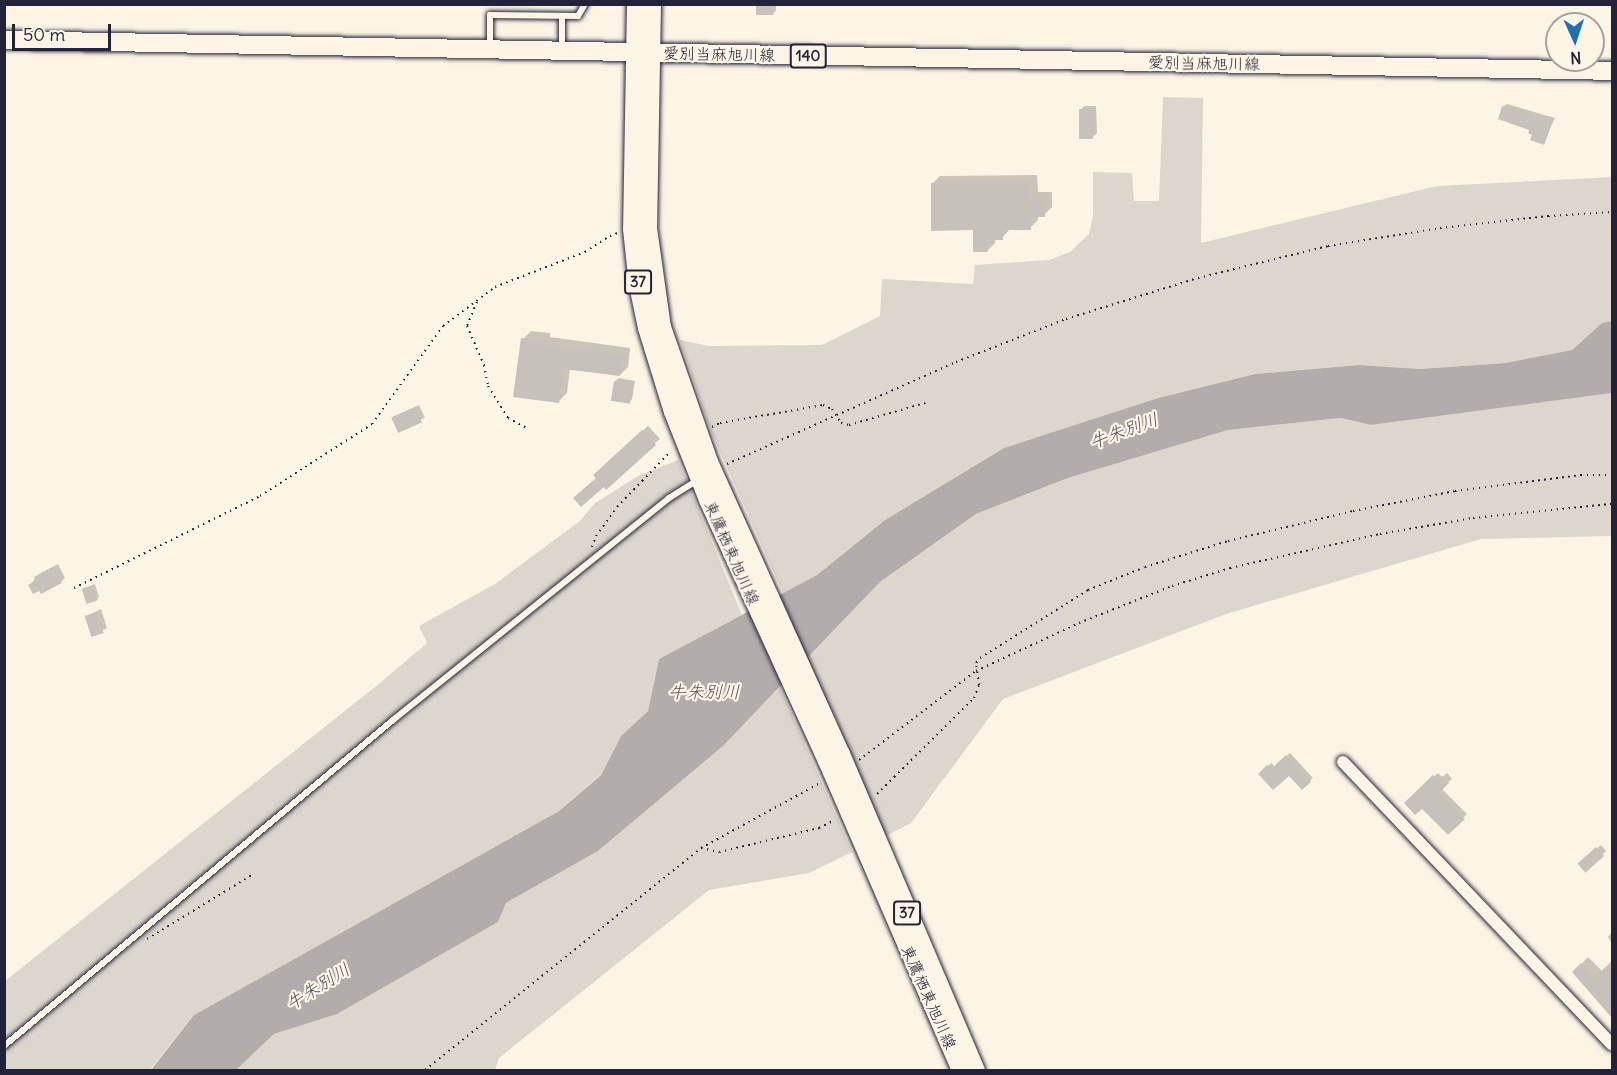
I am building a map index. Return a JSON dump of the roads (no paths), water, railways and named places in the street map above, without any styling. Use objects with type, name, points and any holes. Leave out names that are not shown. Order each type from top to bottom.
[{"type":"main road","name":"東鷹栖東旭川線","points":[[636,4],[644,53],[648,228],[653,279],[662,327],[696,429],[706,475]]},
{"type":"main road","name":"東鷹栖東旭川線","points":[[652,4],[644,53],[632,230],[638,285],[647,328],[673,412],[706,475],[976,1071]]},
{"type":"main road","name":"愛別当麻旭川線","points":[[4,40],[1612,71]]},
{"type":"main road","name":"東鷹栖東旭川線","points":[[836,765],[961,1071]]},
{"type":"street","points":[[1343,762],[1612,1044]]},
{"type":"lane","points":[[490,50],[490,15],[578,16],[585,4]]},
{"type":"lane","points":[[562,16],[562,51]]},
{"type":"lane","points":[[4,1046],[393,720],[669,498],[706,475]]},
{"type":"water","name":"牛朱別川","points":[[1612,321],[1612,393],[1371,425],[1341,418],[1228,430],[1068,478],[976,514],[880,582],[723,746],[598,851],[506,903],[498,922],[337,1014],[274,1034],[236,1070],[151,1070],[194,1015],[559,811],[601,775],[621,736],[648,711],[659,659],[817,575],[885,520],[1004,448],[1158,398],[1255,374],[1359,365],[1420,369],[1505,363],[1572,350],[1602,323]]}]
